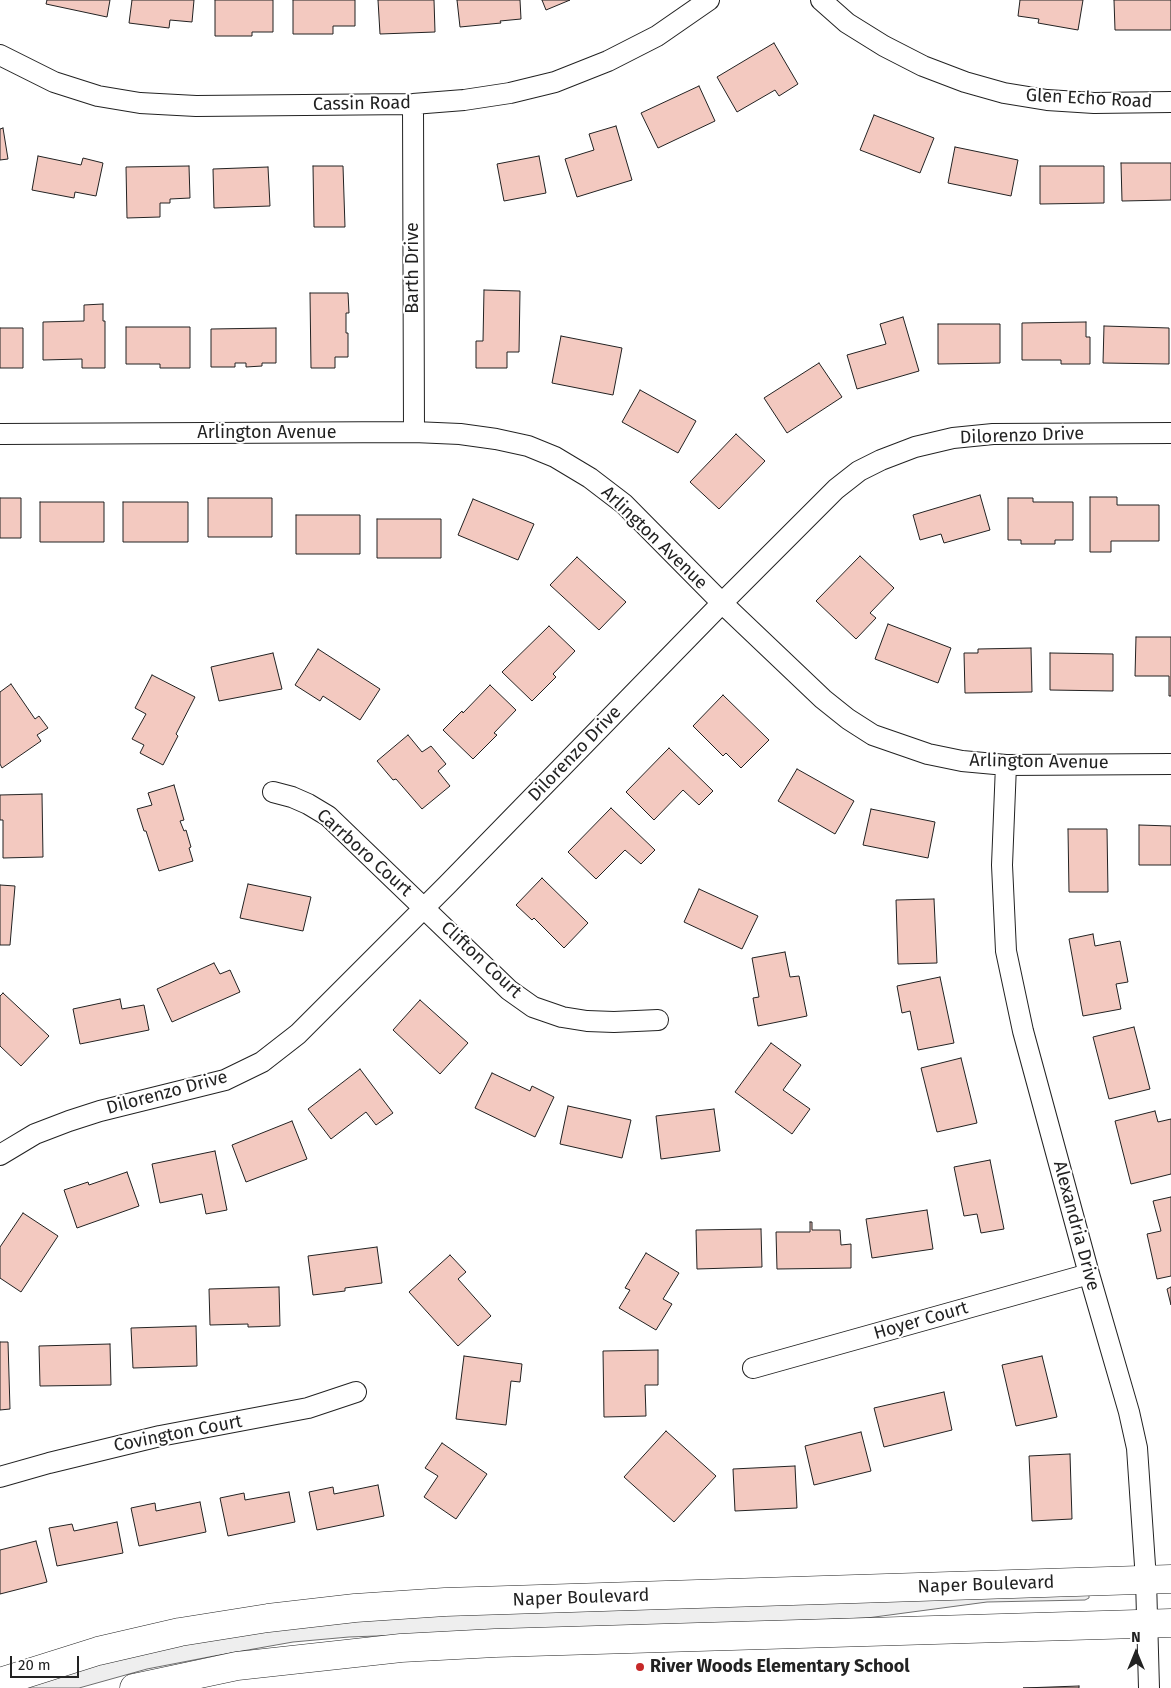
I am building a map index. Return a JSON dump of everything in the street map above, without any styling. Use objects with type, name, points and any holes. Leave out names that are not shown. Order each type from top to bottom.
[{"type":"main road","name":"Naper Boulevard","points":[[0,1682],[98,1651],[180,1632],[268,1618],[355,1608],[455,1602],[1158,1579]]},
{"type":"main road","points":[[134,1688],[237,1666],[401,1648],[504,1643],[1159,1623]]},
{"type":"street","name":"Cassin Road","points":[[0,55],[54,82],[98,96],[140,103],[196,106],[413,104],[464,100],[555,82],[608,61],[657,36],[709,0]]},
{"type":"street","name":"Glen Echo Road","points":[[821,0],[848,23],[884,46],[923,66],[965,82],[1004,93],[1047,100],[1094,103],[1171,102]]},
{"type":"street","name":"Barth Drive","points":[[413,104],[414,432]]},
{"type":"street","name":"Arlington Avenue","points":[[0,434],[414,432],[496,438],[528,446],[555,457],[590,478],[624,504],[722,603],[823,699],[848,719],[873,735],[928,754],[962,761],[1006,765],[1171,764]]},
{"type":"street","name":"Dilorenzo Drive","points":[[0,1155],[35,1134],[69,1121],[100,1111],[225,1080],[262,1062],[298,1034],[425,908],[722,603],[836,489],[859,471],[906,450],[953,438],[993,434],[1171,433]]},
{"type":"street","name":"Alexandria Drive","points":[[1006,765],[1002,865],[1006,951],[1023,1031],[1089,1274],[1129,1412],[1137,1448],[1158,1579],[1159,1623],[1149,1688]]},
{"type":"street","name":"Carrboro Court","points":[[273,792],[292,797],[328,816],[425,908]]},
{"type":"street","name":"Clifton Court","points":[[425,908],[509,990],[533,1007],[562,1017],[587,1021],[658,1020]]},
{"type":"street","name":"Hoyer Court","points":[[753,1368],[1089,1274]]},
{"type":"street","name":"Covington Court","points":[[0,1477],[49,1462],[160,1436],[308,1408],[356,1392]]},
{"type":"shaded area","points":[[1089,1594],[1089,1598],[1085,1600],[987,1602],[867,1618],[349,1637],[293,1642],[214,1656],[147,1669],[79,1688],[15,1688],[103,1662],[184,1643],[359,1618]]},
{"type":"building","points":[[47,0],[110,0],[107,17],[46,4]]},
{"type":"building","points":[[132,0],[194,0],[192,22],[170,20],[169,28],[129,23]]},
{"type":"building","points":[[215,0],[273,0],[273,32],[252,32],[252,36],[215,36]]},
{"type":"building","points":[[293,0],[355,0],[355,26],[333,26],[333,34],[293,34]]},
{"type":"building","points":[[378,0],[434,0],[435,32],[380,34]]},
{"type":"building","points":[[457,0],[520,0],[521,19],[460,27]]},
{"type":"building","points":[[542,0],[570,0],[546,10]]},
{"type":"building","points":[[1020,0],[1083,0],[1078,30],[1038,23],[1039,19],[1018,16]]},
{"type":"building","points":[[1114,0],[1171,0],[1171,30],[1115,30]]},
{"type":"building","points":[[774,43],[798,84],[779,96],[775,90],[737,112],[717,77]]},
{"type":"building","points":[[699,86],[715,121],[658,148],[641,113]]},
{"type":"building","points":[[874,115],[934,138],[920,173],[860,150]]},
{"type":"building","points":[[616,126],[632,180],[577,197],[565,159],[594,150],[589,134]]},
{"type":"building","points":[[3,128],[8,159],[0,160],[0,129]]},
{"type":"building","points":[[955,147],[1018,160],[1011,196],[948,183]]},
{"type":"building","points":[[38,156],[81,165],[83,158],[103,163],[96,196],[75,192],[74,198],[32,190]]},
{"type":"building","points":[[539,156],[546,193],[504,201],[497,164]]},
{"type":"building","points":[[1121,163],[1171,163],[1171,200],[1122,201]]},
{"type":"building","points":[[189,166],[190,198],[170,199],[170,203],[160,203],[160,217],[127,218],[126,167]]},
{"type":"building","points":[[313,166],[343,166],[345,227],[314,227]]},
{"type":"building","points":[[1040,166],[1104,166],[1104,203],[1040,204]]},
{"type":"building","points":[[268,167],[270,206],[214,208],[213,169]]},
{"type":"building","points":[[484,290],[520,291],[519,352],[507,352],[507,368],[476,368],[476,341],[483,341]]},
{"type":"building","points":[[310,293],[348,293],[349,313],[346,313],[346,333],[348,333],[348,357],[335,357],[335,368],[311,368]]},
{"type":"building","points":[[103,304],[105,368],[82,368],[82,359],[43,360],[43,322],[84,321],[84,305]]},
{"type":"building","points":[[903,317],[919,371],[857,389],[847,355],[886,344],[880,324]]},
{"type":"building","points":[[1086,322],[1086,337],[1090,337],[1090,364],[1061,364],[1061,360],[1022,360],[1022,323]]},
{"type":"building","points":[[938,324],[1000,324],[1000,363],[938,364]]},
{"type":"building","points":[[1104,326],[1169,328],[1169,364],[1103,363]]},
{"type":"building","points":[[126,327],[190,327],[190,368],[160,368],[160,364],[126,364]]},
{"type":"building","points":[[0,328],[23,328],[23,368],[0,368]]},
{"type":"building","points":[[276,328],[276,363],[262,363],[262,366],[246,367],[246,363],[235,363],[235,367],[211,367],[211,329]]},
{"type":"building","points":[[561,336],[622,348],[613,395],[552,383]]},
{"type":"building","points":[[819,363],[842,397],[787,433],[764,398]]},
{"type":"building","points":[[640,390],[696,421],[678,453],[622,422]]},
{"type":"building","points":[[736,434],[765,461],[719,509],[690,482]]},
{"type":"building","points":[[980,495],[990,530],[944,543],[941,534],[920,540],[913,515]]},
{"type":"building","points":[[1090,497],[1117,497],[1117,505],[1159,505],[1159,541],[1111,541],[1111,552],[1090,552]]},
{"type":"building","points":[[0,498],[21,498],[21,538],[0,538]]},
{"type":"building","points":[[208,498],[272,498],[272,537],[208,537]]},
{"type":"building","points":[[1008,498],[1033,498],[1033,502],[1073,502],[1073,540],[1055,540],[1055,544],[1021,544],[1021,540],[1008,540]]},
{"type":"building","points":[[473,499],[534,524],[518,560],[458,535]]},
{"type":"building","points":[[40,502],[104,502],[104,542],[40,542]]},
{"type":"building","points":[[123,502],[188,502],[188,542],[123,542]]},
{"type":"building","points":[[296,515],[360,515],[360,554],[296,554]]},
{"type":"building","points":[[377,519],[441,519],[441,558],[377,558]]},
{"type":"building","points":[[860,556],[894,588],[870,613],[876,618],[856,639],[816,601]]},
{"type":"building","points":[[577,557],[626,602],[599,630],[550,585]]},
{"type":"building","points":[[888,624],[951,648],[938,683],[875,659]]},
{"type":"building","points":[[549,626],[575,651],[553,674],[556,677],[532,701],[502,672]]},
{"type":"building","points":[[1136,637],[1171,637],[1171,696],[1169,696],[1169,676],[1135,676]]},
{"type":"building","points":[[1031,648],[1032,692],[965,693],[964,653],[978,653],[978,649]]},
{"type":"building","points":[[318,649],[380,689],[360,720],[323,696],[320,701],[295,685]]},
{"type":"building","points":[[273,653],[282,689],[219,701],[211,667]]},
{"type":"building","points":[[1050,653],[1113,654],[1113,691],[1050,690]]},
{"type":"building","points":[[152,675],[195,697],[163,765],[140,753],[144,745],[132,739],[146,714],[135,708]]},
{"type":"building","points":[[11,684],[35,719],[39,716],[48,728],[37,735],[41,741],[2,768],[0,764],[0,692]]},
{"type":"building","points":[[490,685],[516,710],[494,733],[497,735],[473,759],[443,730],[462,711],[463,713]]},
{"type":"building","points":[[723,695],[769,740],[741,768],[726,753],[723,756],[693,726]]},
{"type":"building","points":[[408,735],[422,752],[431,746],[446,764],[438,771],[450,786],[422,809],[396,779],[393,780],[377,761]]},
{"type":"building","points":[[669,748],[713,791],[699,805],[683,790],[654,820],[626,792]]},
{"type":"building","points":[[797,769],[854,801],[835,834],[778,801]]},
{"type":"building","points":[[174,785],[184,820],[180,821],[184,831],[186,830],[193,861],[159,871],[137,809],[152,805],[148,793]]},
{"type":"building","points":[[42,794],[43,857],[3,858],[3,820],[0,820],[0,795]]},
{"type":"building","points":[[611,808],[655,850],[641,864],[625,850],[596,879],[568,852]]},
{"type":"building","points":[[871,809],[935,822],[928,858],[863,845]]},
{"type":"building","points":[[1139,825],[1171,826],[1171,865],[1139,865]]},
{"type":"building","points":[[1068,829],[1107,829],[1108,892],[1069,892]]},
{"type":"building","points":[[542,878],[588,923],[564,948],[534,918],[532,920],[516,905]]},
{"type":"building","points":[[248,884],[311,897],[303,931],[240,918]]},
{"type":"building","points":[[0,885],[15,886],[10,945],[0,945]]},
{"type":"building","points":[[699,889],[758,916],[742,949],[684,922]]},
{"type":"building","points":[[934,899],[937,963],[898,964],[896,900]]},
{"type":"building","points":[[1093,934],[1095,946],[1120,941],[1128,982],[1116,984],[1121,1009],[1083,1016],[1069,939]]},
{"type":"building","points":[[785,952],[790,977],[799,976],[807,1016],[758,1026],[753,998],[759,997],[752,958]]},
{"type":"building","points":[[214,963],[220,974],[230,970],[240,992],[172,1022],[157,989]]},
{"type":"building","points":[[940,977],[954,1043],[918,1050],[910,1011],[902,1013],[897,986]]},
{"type":"building","points":[[3,993],[49,1036],[21,1066],[0,1046],[0,996]]},
{"type":"building","points":[[120,999],[122,1009],[144,1005],[149,1030],[80,1044],[73,1009]]},
{"type":"building","points":[[420,1000],[468,1043],[440,1074],[393,1030]]},
{"type":"building","points":[[1134,1027],[1150,1089],[1109,1099],[1093,1037]]},
{"type":"building","points":[[771,1043],[801,1065],[783,1090],[810,1109],[792,1134],[735,1092]]},
{"type":"building","points":[[961,1058],[977,1123],[937,1132],[921,1068]]},
{"type":"building","points":[[360,1069],[393,1113],[376,1125],[366,1112],[331,1139],[308,1109]]},
{"type":"building","points":[[492,1073],[530,1091],[532,1086],[554,1097],[535,1137],[475,1108]]},
{"type":"building","points":[[568,1106],[631,1120],[622,1158],[560,1144]]},
{"type":"building","points":[[714,1109],[720,1151],[661,1159],[656,1116]]},
{"type":"building","points":[[1155,1111],[1158,1122],[1171,1119],[1171,1174],[1131,1184],[1115,1121]]},
{"type":"building","points":[[292,1121],[307,1159],[246,1182],[232,1145]]},
{"type":"building","points":[[215,1151],[227,1210],[206,1214],[202,1194],[160,1203],[152,1164]]},
{"type":"building","points":[[990,1160],[1004,1229],[981,1233],[977,1214],[964,1216],[954,1167]]},
{"type":"building","points":[[127,1172],[139,1206],[77,1228],[64,1190],[88,1182],[89,1185]]},
{"type":"building","points":[[1171,1197],[1171,1276],[1157,1279],[1147,1234],[1161,1231],[1153,1201]]},
{"type":"building","points":[[927,1210],[933,1249],[872,1258],[866,1219]]},
{"type":"building","points":[[23,1213],[58,1236],[21,1292],[0,1278],[0,1247]]},
{"type":"building","points":[[810,1222],[812,1222],[812,1230],[840,1230],[841,1245],[851,1244],[851,1268],[777,1269],[776,1232],[810,1232]]},
{"type":"building","points":[[761,1229],[762,1267],[697,1269],[696,1230]]},
{"type":"building","points":[[377,1247],[382,1283],[345,1288],[345,1291],[313,1295],[308,1256]]},
{"type":"building","points":[[646,1253],[679,1273],[663,1299],[672,1304],[656,1330],[619,1308],[630,1290],[625,1288]]},
{"type":"building","points":[[450,1255],[466,1272],[458,1279],[491,1316],[458,1346],[409,1292]]},
{"type":"building","points":[[279,1287],[280,1326],[248,1327],[248,1324],[210,1325],[209,1289]]},
{"type":"building","points":[[1171,1287],[1171,1305],[1167,1289]]},
{"type":"building","points":[[196,1326],[197,1366],[133,1368],[131,1328]]},
{"type":"building","points":[[0,1342],[8,1342],[10,1409],[0,1410]]},
{"type":"building","points":[[110,1344],[111,1385],[40,1386],[39,1346]]},
{"type":"building","points":[[658,1350],[658,1385],[645,1385],[646,1416],[604,1417],[603,1351]]},
{"type":"building","points":[[464,1356],[522,1364],[520,1382],[511,1381],[506,1425],[456,1419]]},
{"type":"building","points":[[1042,1356],[1057,1417],[1016,1426],[1002,1365]]},
{"type":"building","points":[[944,1392],[952,1430],[884,1447],[874,1408]]},
{"type":"building","points":[[666,1431],[716,1476],[674,1522],[624,1477]]},
{"type":"building","points":[[861,1432],[871,1471],[814,1485],[805,1446]]},
{"type":"building","points":[[442,1443],[487,1474],[456,1519],[424,1497],[438,1476],[425,1468]]},
{"type":"building","points":[[1070,1454],[1072,1519],[1032,1521],[1029,1456]]},
{"type":"building","points":[[795,1466],[797,1508],[735,1511],[733,1469]]},
{"type":"building","points":[[378,1485],[384,1516],[317,1530],[309,1492],[333,1487],[334,1494]]},
{"type":"building","points":[[289,1492],[295,1522],[228,1536],[220,1498],[244,1493],[245,1500]]},
{"type":"building","points":[[200,1502],[206,1532],[139,1546],[131,1508],[155,1503],[156,1511]]},
{"type":"building","points":[[117,1522],[123,1553],[57,1566],[49,1528],[72,1524],[74,1531]]},
{"type":"building","points":[[36,1541],[47,1582],[0,1594],[0,1550]]},
{"type":"building","points":[[1079,1686],[1079,1688],[1023,1688]]},
{"type":"place","name":"River Woods Elementary School","points":[[640,1667]]}]
